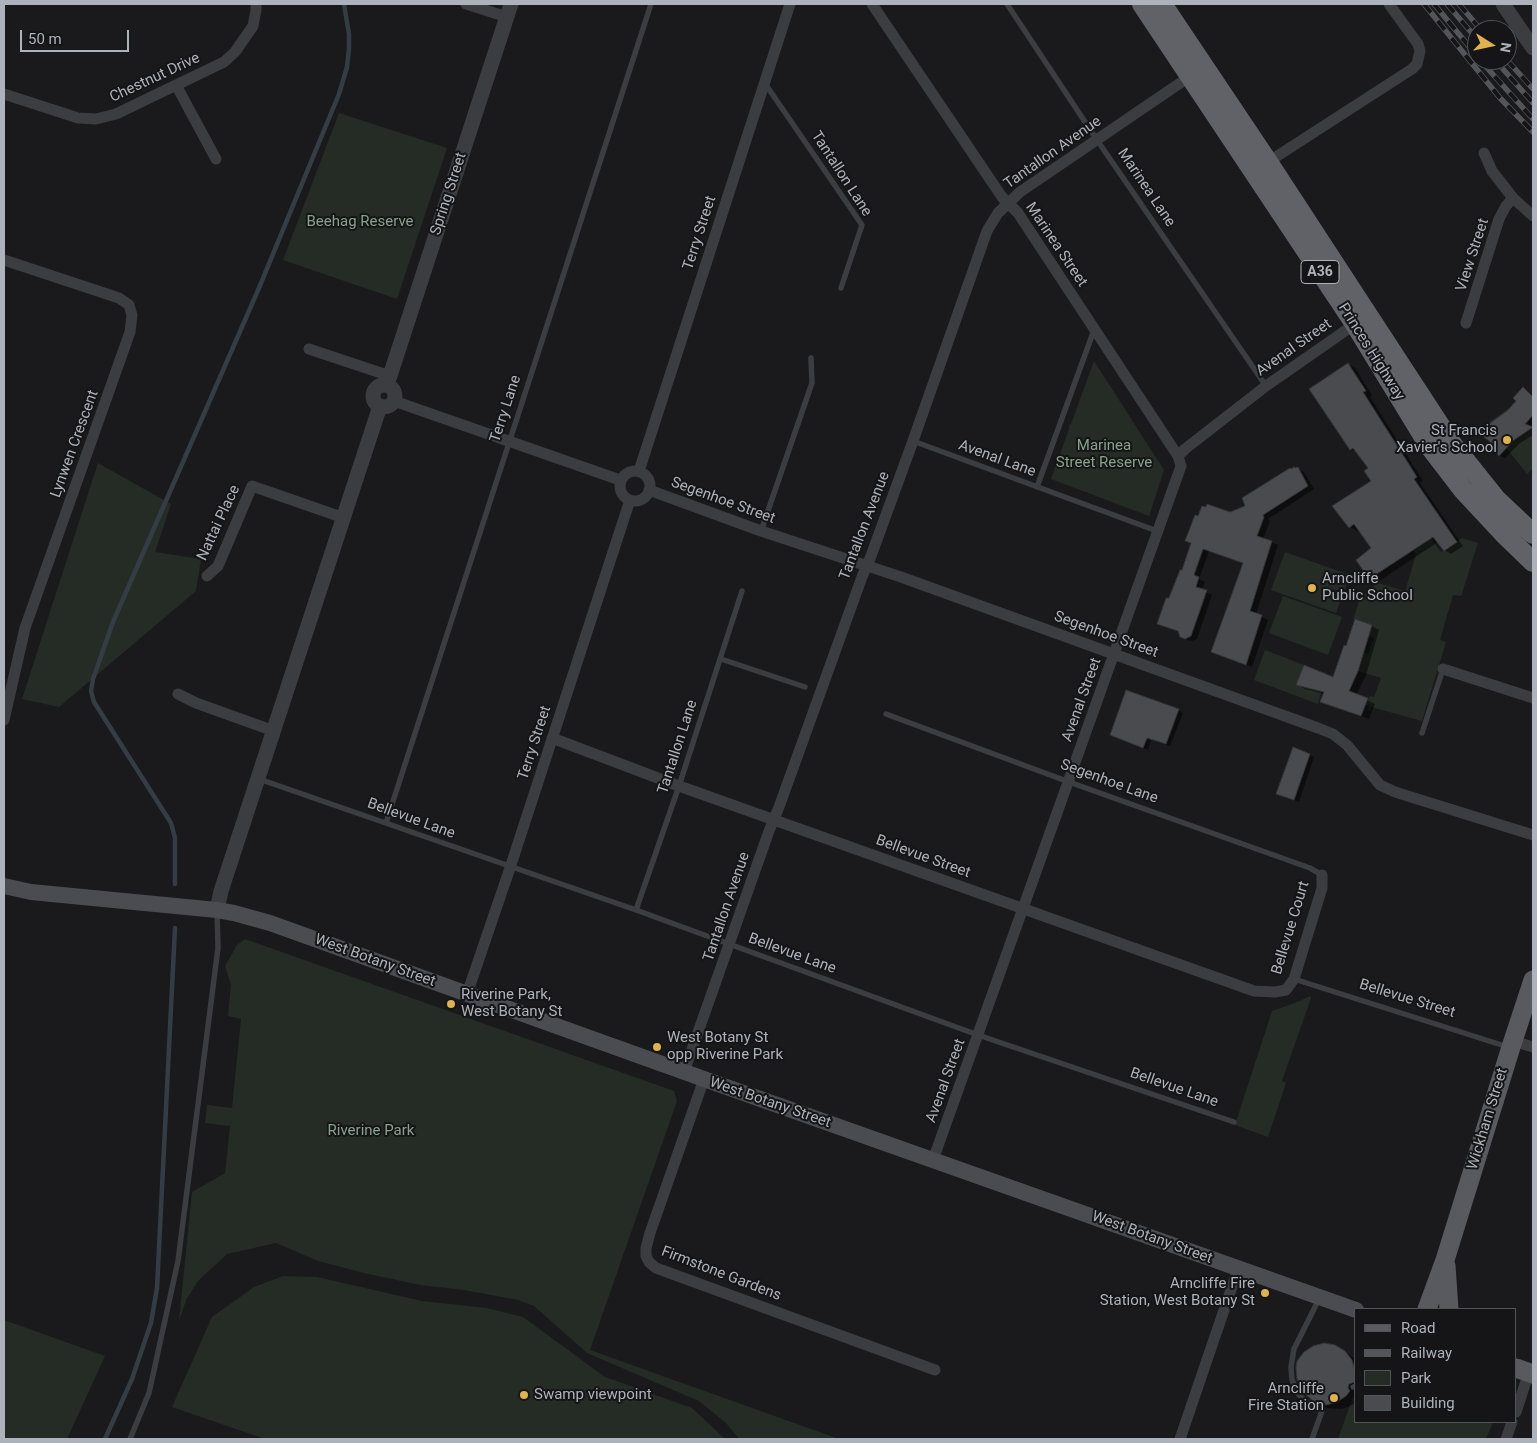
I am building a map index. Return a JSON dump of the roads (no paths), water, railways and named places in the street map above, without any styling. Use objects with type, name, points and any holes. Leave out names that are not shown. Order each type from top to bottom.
[{"type":"highway","name":"Princes Highway","points":[[1142,4],[1355,324],[1430,447],[1463,490],[1533,562]]},
{"type":"highway","name":"Princes Highway","points":[[1162,4],[1268,162],[1452,444],[1496,499],[1533,534]]},
{"type":"main road","name":"West Botany Street","points":[[4,886],[31,892],[217,910],[270,923],[1354,1309]]},
{"type":"main road","name":"Wickham Street","points":[[1427,1308],[1445,1260],[1533,980]]},
{"type":"main road","name":"Wickham Street","points":[[1445,1260],[1449,1308]]},
{"type":"street","name":"Chestnut Drive","points":[[4,94],[78,118],[96,119],[116,114],[224,62],[235,52],[253,26],[256,4]]},
{"type":"street","points":[[466,4],[509,10]]},
{"type":"street","name":"Terry Street","points":[[639,471],[790,4]]},
{"type":"street","name":"Marinea Street","points":[[872,4],[997,188],[1018,213],[1178,456]]},
{"type":"street","points":[[1268,162],[1412,70],[1417,64],[1420,51],[1418,44],[1389,4]]},
{"type":"street","points":[[1503,4],[1533,48]]},
{"type":"street","name":"Spring Street","points":[[389,380],[509,10]]},
{"type":"street","name":"Tantallon Avenue","points":[[684,1072],[774,818],[913,441],[987,231],[998,213],[1020,192],[1189,77]]},
{"type":"street","points":[[176,85],[216,159]]},
{"type":"street","points":[[1484,153],[1492,171],[1513,198],[1533,216]]},
{"type":"street","name":"View Street","points":[[1466,324],[1499,219],[1513,198]]},
{"type":"street","name":"Lynwen Crescent","points":[[4,260],[119,298],[129,305],[132,315],[130,332],[25,628],[4,720]]},
{"type":"street","name":"Avenal Street","points":[[933,1160],[1181,466],[1178,456],[1266,386],[1355,324]]},
{"type":"street","points":[[308,349],[389,380]]},
{"type":"street","points":[[389,380],[376,387],[372,394],[374,402],[387,404],[509,441],[620,480]]},
{"type":"street","points":[[217,910],[221,891],[344,518],[387,404]]},
{"type":"street","points":[[639,471],[648,479],[649,490],[644,498],[635,501],[630,500],[620,490],[620,480],[628,472],[639,471]]},
{"type":"street","name":"Nattai Place","points":[[207,576],[218,566],[252,486],[344,518]]},
{"type":"street","name":"Segenhoe Street","points":[[649,490],[761,531],[901,577],[1333,734],[1357,756],[1380,785],[1395,792],[1533,835]]},
{"type":"street","name":"Terry Street","points":[[467,994],[630,500]]},
{"type":"street","points":[[1443,668],[1533,698]]},
{"type":"street","points":[[178,694],[196,703],[274,732]]},
{"type":"street","name":"Bellevue Street","points":[[552,738],[679,786],[774,818],[1241,987],[1264,992],[1286,990]]},
{"type":"street","name":"Bellevue Court","points":[[1286,990],[1294,979],[1322,888],[1322,874]]},
{"type":"street","points":[[1512,1044],[1533,1047]]},
{"type":"street","name":"Firmstone Gardens","points":[[704,1079],[650,1233],[646,1256],[650,1262],[656,1268],[935,1370]]},
{"type":"street","points":[[1180,1439],[1238,1269]]},
{"type":"street","points":[[1517,1408],[1526,1371]]},
{"type":"street","points":[[1506,1439],[1512,1423]]},
{"type":"lane","name":"Terry Lane","points":[[386,823],[652,4]]},
{"type":"lane","name":"Marinea Lane","points":[[1007,4],[1097,140],[1266,386]]},
{"type":"lane","name":"Tantallon Lane","points":[[764,82],[862,226],[841,288]]},
{"type":"lane","points":[[1037,487],[1094,330]]},
{"type":"lane","points":[[761,531],[812,382],[810,358]]},
{"type":"lane","name":"Avenal Lane","points":[[913,441],[1157,531]]},
{"type":"lane","name":"Tantallon Lane","points":[[636,910],[679,786],[742,591]]},
{"type":"lane","points":[[721,658],[805,687]]},
{"type":"lane","points":[[1422,733],[1443,668]]},
{"type":"lane","name":"Segenhoe Lane","points":[[886,714],[1322,874]]},
{"type":"lane","name":"Bellevue Lane","points":[[258,779],[510,868],[636,910],[978,1035],[1234,1122]]},
{"type":"lane","points":[[130,1439],[149,1393],[178,1261],[218,948],[217,910]]},
{"type":"lane","name":"Bellevue Street","points":[[1294,979],[1512,1044]]},
{"type":"lane","points":[[1312,1439],[1322,1411],[1314,1408],[1299,1395],[1292,1380],[1291,1367],[1294,1349],[1320,1297]]},
{"type":"waterway","points":[[175,884],[175,838],[171,823],[94,702],[91,691],[93,679],[113,622],[259,288],[339,94],[347,67],[349,49],[349,34],[344,4]]},
{"type":"waterway","points":[[105,1439],[132,1379],[151,1323],[157,1288],[175,928]]},
{"type":"railway","points":[[1424,4],[1500,98],[1533,132]]},
{"type":"railway","points":[[1434,4],[1467,44]]},
{"type":"railway","points":[[1447,4],[1467,27]]},
{"type":"railway","points":[[1459,4],[1473,20]]},
{"type":"railway","points":[[1489,70],[1533,119]]},
{"type":"railway","points":[[1504,70],[1533,103]]},
{"type":"railway","points":[[1516,70],[1533,89]]},
{"type":"place","name":"St Francis Xavier's School","points":[[1507,440]]},
{"type":"place","name":"Arncliffe Public School","points":[[1312,588]]},
{"type":"place","name":"Riverine Park, West Botany St","points":[[451,1004]]},
{"type":"place","name":"West Botany St opp Riverine Park","points":[[657,1047]]},
{"type":"place","name":"Arncliffe Fire Station, West Botany St","points":[[1265,1293]]},
{"type":"place","name":"Swamp viewpoint","points":[[524,1395]]},
{"type":"place","name":"Arncliffe Fire Station","points":[[1334,1398]]},
{"type":"park label","name":"Beehag Reserve","points":[[360,222]]},
{"type":"park label","name":"Marinea Street Reserve","points":[[1104,454]]},
{"type":"park label","name":"Riverine Park","points":[[371,1131]]}]
